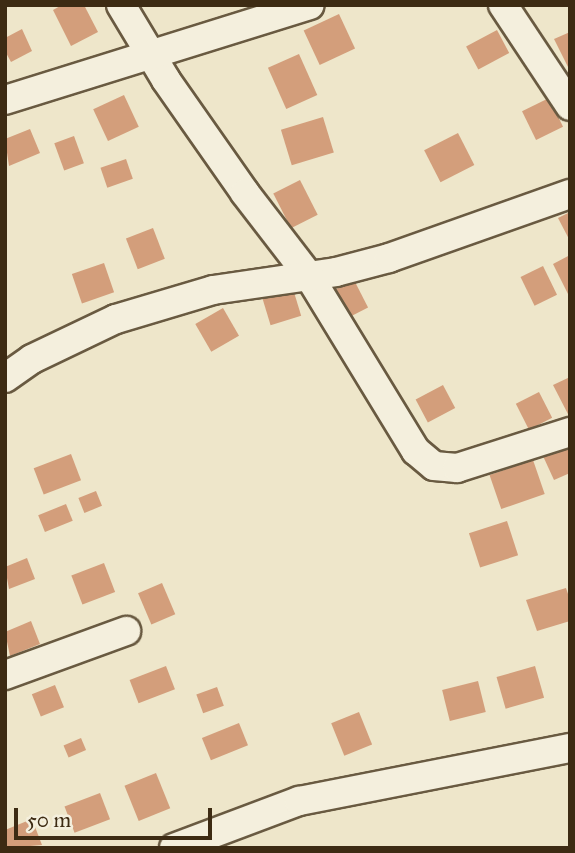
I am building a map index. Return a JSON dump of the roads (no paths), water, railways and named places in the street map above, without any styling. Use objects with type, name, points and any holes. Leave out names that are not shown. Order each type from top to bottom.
[{"type":"street","points":[[121,5],[151,55],[245,193],[309,276],[416,451],[434,466],[457,468],[570,432]]},
{"type":"street","points":[[5,100],[310,5]]},
{"type":"street","points":[[503,5],[570,106]]},
{"type":"street","points":[[5,378],[33,359],[116,319],[213,290],[309,276],[389,258],[570,194]]},
{"type":"street","points":[[5,675],[126,631]]},
{"type":"street","points":[[174,848],[299,801],[570,748]]}]
